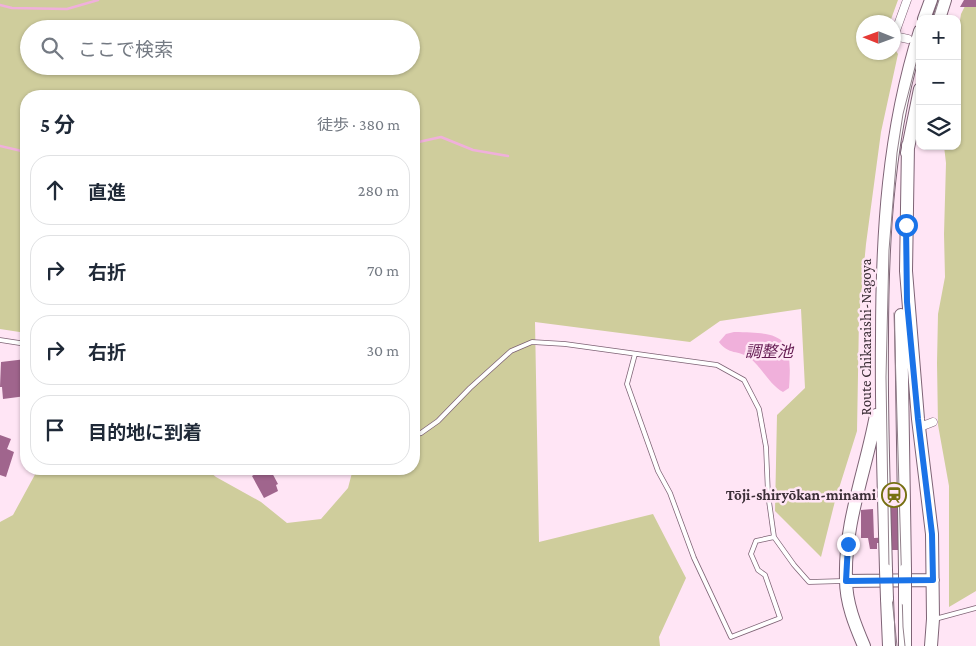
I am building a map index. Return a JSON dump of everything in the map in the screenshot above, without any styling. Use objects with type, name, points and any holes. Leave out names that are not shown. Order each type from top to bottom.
[{"type":"main road","points":[[925,15],[931,0]]},
{"type":"main road","points":[[940,15],[945,0]]},
{"type":"main road","name":"Route Chikaraishi-Nagoya","points":[[889,646],[881,388],[882,264],[889,175],[900,105],[916,46]]},
{"type":"main road","points":[[905,646],[900,256],[901,213],[908,145],[917,105]]},
{"type":"main road","points":[[908,145],[906,287],[932,534],[933,619],[931,646]]},
{"type":"main road","points":[[864,646],[852,618],[846,581],[848,544],[854,507],[874,428],[881,388]]},
{"type":"main road","points":[[846,581],[933,580]]},
{"type":"street","points":[[906,0],[894,36],[908,39]]},
{"type":"street","points":[[920,428],[933,422]]},
{"type":"lane","points":[[0,340],[20,343]]},
{"type":"lane","points":[[420,433],[438,421],[470,388],[511,351],[532,342],[565,344],[717,365],[744,380],[759,409],[766,447],[768,494],[774,537],[809,582],[846,581]]},
{"type":"lane","points":[[635,354],[627,384],[658,471],[670,493],[694,558],[731,636],[780,618],[765,575],[758,570],[751,554],[756,541],[774,537]]},
{"type":"lane","points":[[933,619],[976,608]]},
{"type":"shaded area","points":[[0,0],[898,0],[893,15],[856,15],[856,60],[897,60],[881,132],[866,244],[859,318],[857,431],[835,501],[821,557],[775,511],[777,415],[805,388],[801,309],[720,321],[690,342],[535,322],[539,542],[653,514],[686,578],[659,637],[660,646],[0,646],[0,522],[13,515],[35,475],[214,475],[261,502],[287,523],[321,519],[348,488],[351,475],[420,475],[420,90],[20,90],[20,332],[0,329]]},
{"type":"shaded area","points":[[968,0],[976,0],[976,591],[949,607],[949,486],[938,425],[937,363],[938,314],[945,277],[944,150],[961,150],[961,14]]},
{"type":"water","name":"調整池","points":[[734,332],[764,334],[781,340],[786,347],[789,357],[789,388],[783,392],[778,389],[750,358],[722,346],[719,342],[726,334]]},
{"type":"building","points":[[964,0],[976,0],[976,7],[960,7]]},
{"type":"building","points":[[20,360],[20,397],[3,399],[2,387],[0,387],[1,362]]},
{"type":"building","points":[[0,435],[11,439],[7,449],[14,452],[6,477],[0,475]]},
{"type":"building","points":[[273,475],[278,484],[276,485],[278,491],[264,498],[252,476]]},
{"type":"building","points":[[889,498],[899,498],[900,550],[891,550],[890,543],[877,543],[877,549],[870,549],[868,538],[861,538],[861,510],[873,509],[874,538],[891,537]]},
{"type":"waterway","points":[[0,5],[12,8],[67,9],[98,0]]},
{"type":"waterway","points":[[420,142],[441,137],[473,150],[508,156]]},
{"type":"waterway","points":[[0,146],[20,151]]},
{"type":"tram line","points":[[934,15],[939,0]]},
{"type":"tram line","points":[[897,646],[889,569],[886,377],[889,250],[897,153],[903,114],[917,60]]},
{"type":"tram line","points":[[894,313],[905,646]]},
{"type":"place","name":"Tōji-shiryōkan-minami","points":[[894,495]]},
{"type":"route","points":[[848,544],[846,581],[933,580],[932,534],[918,419],[907,302],[906,225]]}]
